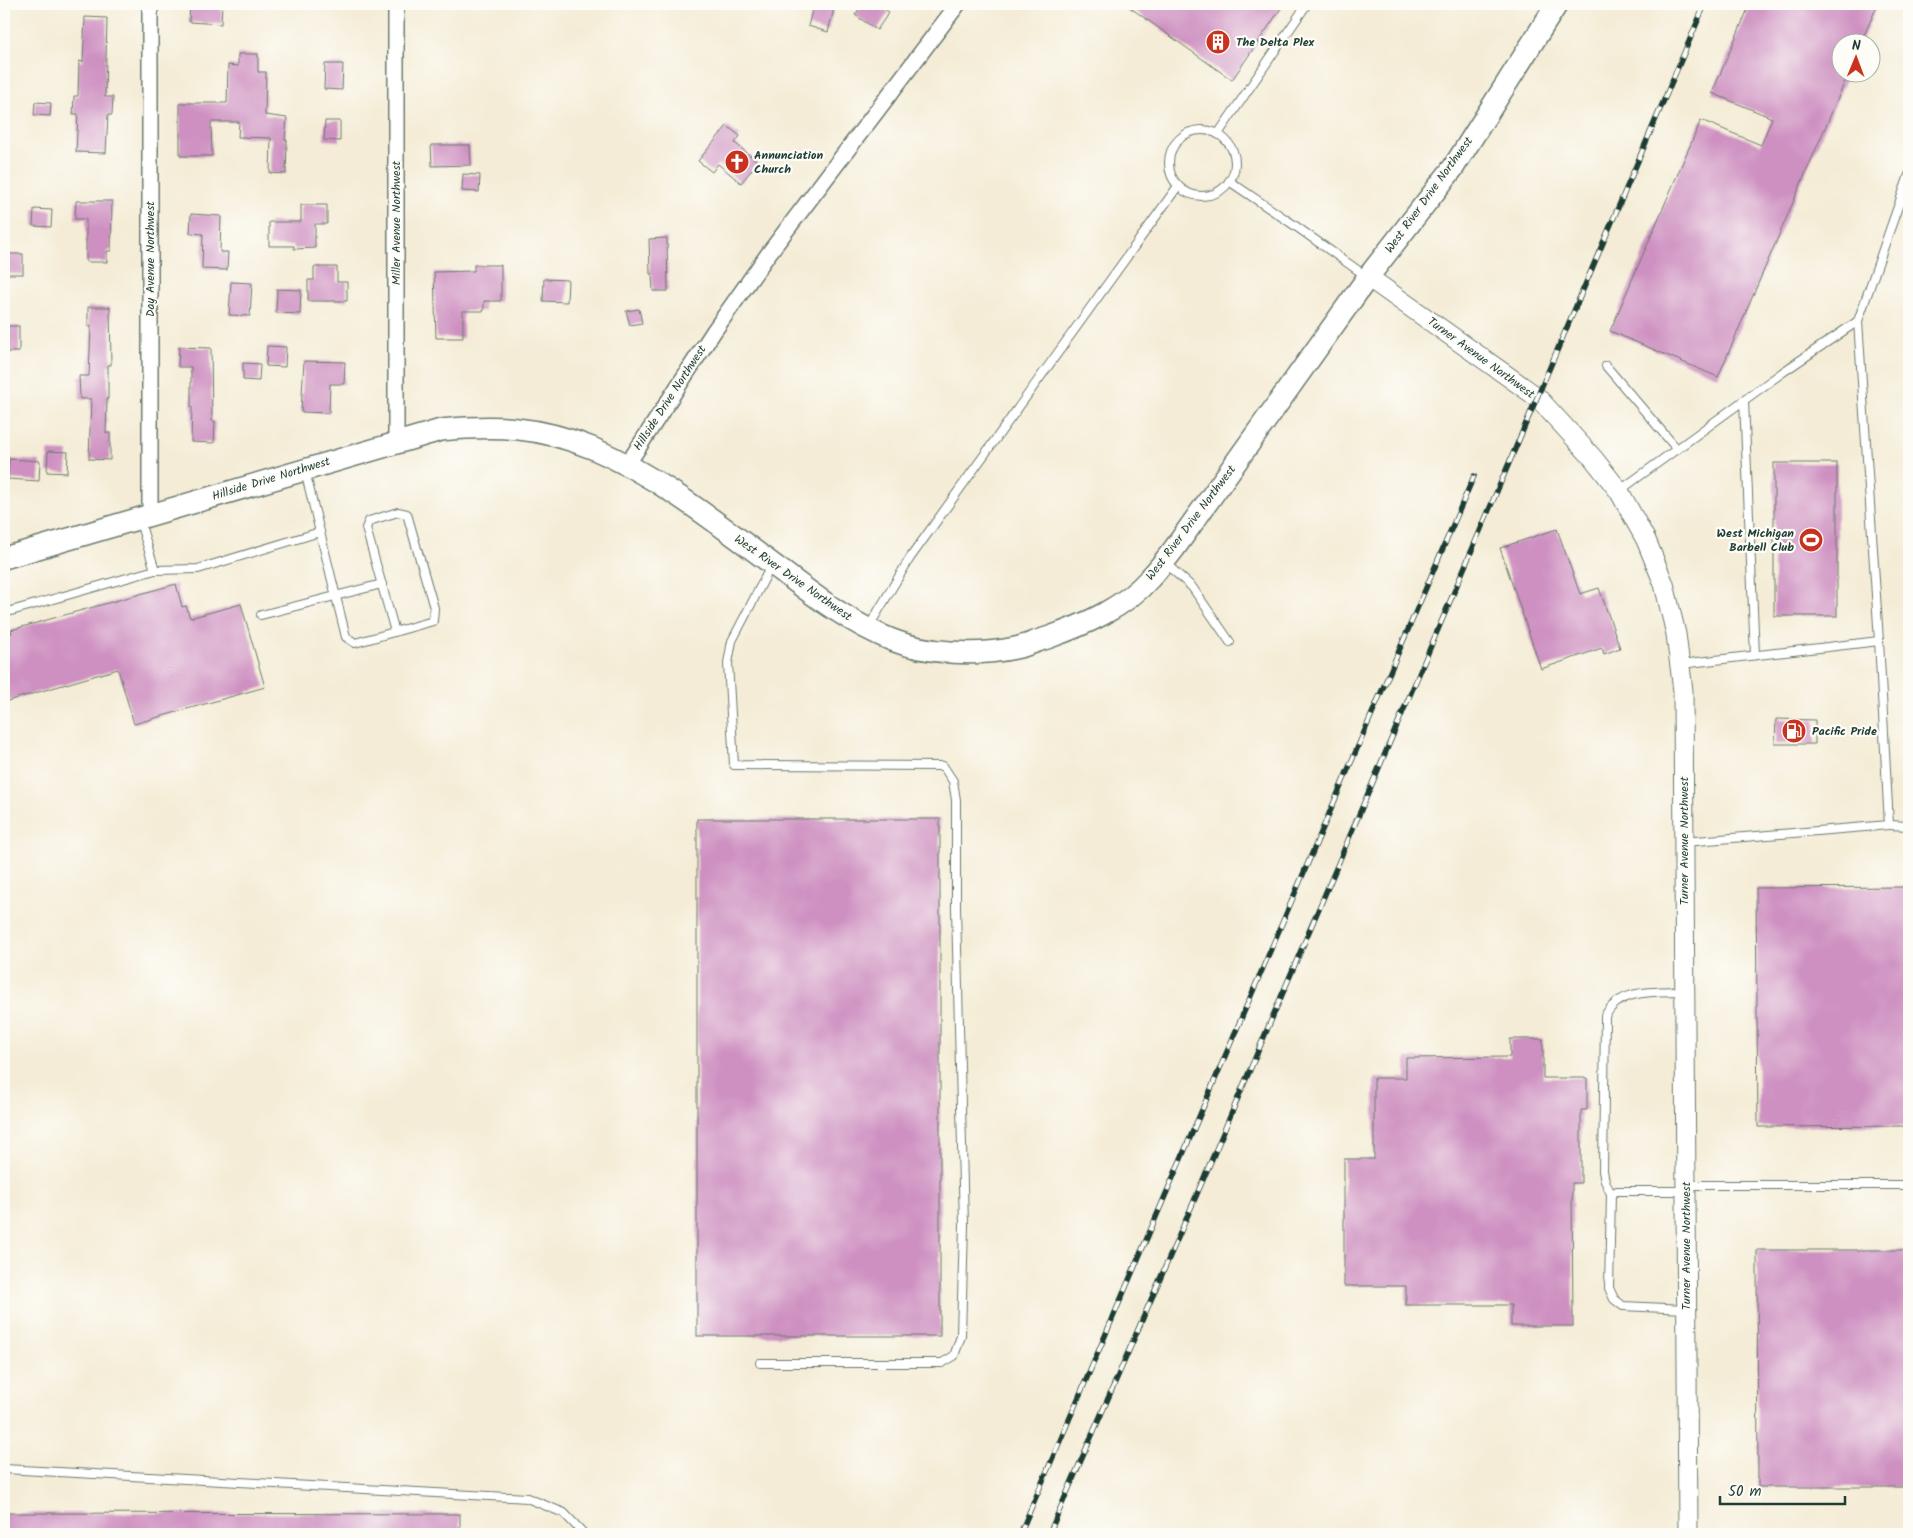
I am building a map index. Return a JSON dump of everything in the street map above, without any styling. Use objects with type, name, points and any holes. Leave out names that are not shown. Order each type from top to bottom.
[{"type":"main road","name":"West River Drive Northwest","points":[[627,465],[675,494],[849,618],[893,641],[922,649],[986,652],[1017,648],[1071,629],[1118,607],[1149,580],[1164,562],[1368,277],[1452,168],[1557,4]]},
{"type":"main road","name":"Hillside Drive Northwest","points":[[4,558],[441,430],[484,426],[510,427],[560,437],[591,448],[627,465]]},
{"type":"street","name":"Day Avenue Northwest","points":[[144,517],[150,4]]},
{"type":"street","name":"Miller Avenue Northwest","points":[[396,4],[396,442]]},
{"type":"street","name":"Hillside Drive Northwest","points":[[627,465],[714,331],[769,253],[958,4]]},
{"type":"street","name":"Turner Avenue Northwest","points":[[1368,277],[1537,398],[1593,458],[1619,491],[1646,540],[1664,584],[1676,634],[1683,690],[1688,1534]]},
{"type":"lane","points":[[1218,134],[1307,4]]},
{"type":"lane","points":[[1200,130],[1218,134],[1230,147],[1234,155],[1235,164],[1229,181],[1223,188],[1206,196],[1186,192],[1172,178],[1169,169],[1169,160],[1176,143],[1183,136],[1200,130]]},
{"type":"lane","points":[[1888,826],[1879,641],[1858,321],[1909,175]]},
{"type":"lane","points":[[1229,181],[1368,277]]},
{"type":"lane","points":[[868,628],[910,558],[1178,186]]},
{"type":"lane","points":[[1619,491],[1858,321]]},
{"type":"lane","points":[[1606,366],[1676,449]]},
{"type":"lane","points":[[1744,401],[1755,655]]},
{"type":"lane","points":[[304,469],[346,637],[355,643],[395,632],[433,621],[434,608],[407,514],[398,512],[369,521],[366,528],[395,632]]},
{"type":"lane","points":[[144,517],[155,570]]},
{"type":"lane","points":[[4,612],[155,570],[198,569],[320,532]]},
{"type":"lane","points":[[1164,562],[1192,587],[1230,642]]},
{"type":"lane","points":[[760,1363],[942,1363],[954,1356],[960,1336],[964,1225],[956,908],[956,800],[953,781],[943,766],[734,765],[728,663],[732,641],[772,564]]},
{"type":"lane","points":[[261,615],[382,584]]},
{"type":"lane","points":[[1681,664],[1879,641]]},
{"type":"lane","points":[[1684,842],[1909,826]]},
{"type":"lane","points":[[1684,991],[1639,993],[1621,999],[1611,1006],[1605,1016],[1603,1171],[1604,1181],[1611,1194],[1609,1288],[1614,1299],[1623,1306],[1686,1309]]},
{"type":"lane","points":[[1611,1194],[1617,1191],[1686,1188],[1909,1185]]},
{"type":"lane","points":[[4,1469],[527,1498],[564,1513],[584,1534]]},
{"type":"building","points":[[190,4],[222,4],[221,24],[189,22]]},
{"type":"building","points":[[814,4],[834,9],[828,32],[808,26]]},
{"type":"building","points":[[863,4],[877,4],[889,12],[877,30],[855,15]]},
{"type":"building","name":"The Delta Plex","points":[[1125,4],[1284,4],[1232,80]]},
{"type":"building","points":[[1750,4],[1878,4],[1865,32],[1830,32],[1830,82],[1845,82],[1718,377],[1610,331],[1701,120],[1761,145],[1772,118],[1712,93]]},
{"type":"building","points":[[85,17],[107,18],[105,97],[113,97],[112,115],[108,115],[106,153],[76,152],[78,114],[73,114],[74,96],[78,96],[79,61],[83,62]]},
{"type":"building","points":[[238,54],[258,54],[258,72],[266,72],[265,115],[287,118],[285,140],[287,140],[286,174],[270,173],[271,138],[238,137],[239,122],[211,122],[212,156],[180,156],[180,103],[227,103],[228,65],[238,66]]},
{"type":"building","points":[[325,64],[343,64],[342,90],[324,89]]},
{"type":"building","points":[[35,102],[51,103],[50,116],[34,115]]},
{"type":"building","points":[[325,121],[340,121],[340,141],[324,140]]},
{"type":"building","points":[[727,126],[740,136],[735,143],[758,162],[741,183],[718,164],[712,172],[698,161]]},
{"type":"building","points":[[431,145],[470,145],[471,165],[432,166]]},
{"type":"building","points":[[463,174],[480,175],[479,192],[462,191]]},
{"type":"building","points":[[76,201],[112,201],[111,251],[107,251],[107,262],[86,262],[86,219],[75,219]]},
{"type":"building","points":[[301,205],[327,205],[327,224],[315,224],[315,248],[294,249],[294,246],[269,246],[269,222],[301,222]]},
{"type":"building","points":[[34,209],[52,210],[51,227],[33,226]]},
{"type":"building","points":[[191,214],[221,216],[220,252],[228,252],[227,270],[202,269],[203,234],[190,233]]},
{"type":"building","points":[[667,238],[668,291],[653,291],[652,274],[650,274],[649,239]]},
{"type":"building","points":[[5,254],[23,254],[23,274],[5,274]]},
{"type":"building","points":[[474,265],[501,265],[501,301],[484,301],[484,311],[463,311],[463,338],[436,338],[434,272],[474,271]]},
{"type":"building","points":[[314,267],[337,267],[337,282],[347,282],[347,301],[308,301],[308,280],[314,280]]},
{"type":"building","points":[[544,279],[568,280],[567,302],[543,301]]},
{"type":"building","points":[[231,282],[252,283],[250,316],[229,315]]},
{"type":"building","points":[[277,289],[301,290],[300,314],[276,313]]},
{"type":"building","points":[[88,307],[110,307],[111,365],[108,365],[106,433],[110,433],[110,460],[89,459],[91,399],[80,399],[79,376],[89,376],[91,326],[88,327]]},
{"type":"building","points":[[639,309],[642,323],[630,325],[626,311]]},
{"type":"building","points":[[4,326],[19,326],[19,352],[4,352]]},
{"type":"building","points":[[267,346],[286,347],[285,367],[266,366]]},
{"type":"building","points":[[179,347],[211,348],[212,421],[215,421],[214,443],[191,442],[191,367],[178,367]]},
{"type":"building","points":[[304,361],[345,362],[344,384],[330,384],[329,413],[301,412]]},
{"type":"building","points":[[243,363],[260,364],[259,381],[243,380]]},
{"type":"building","points":[[48,451],[68,452],[67,473],[47,472]]},
{"type":"building","points":[[9,459],[40,461],[39,481],[8,479]]},
{"type":"building","points":[[1774,463],[1837,463],[1837,616],[1774,616]]},
{"type":"building","points":[[1557,529],[1580,594],[1599,588],[1620,648],[1604,654],[1602,648],[1541,669],[1500,548]]},
{"type":"building","points":[[176,584],[182,607],[186,606],[190,618],[241,604],[265,687],[134,724],[118,669],[4,702],[4,635],[12,633],[11,630]]},
{"type":"building","points":[[1776,719],[1815,720],[1815,744],[1775,744]]},
{"type":"building","points":[[697,819],[940,819],[940,1336],[697,1336]]},
{"type":"building","points":[[1909,887],[1909,1126],[1758,1127],[1756,888]]},
{"type":"building","points":[[1510,1039],[1543,1039],[1543,1078],[1587,1078],[1587,1110],[1581,1110],[1581,1183],[1572,1183],[1573,1326],[1511,1326],[1511,1305],[1406,1305],[1406,1286],[1344,1286],[1344,1159],[1374,1159],[1374,1078],[1406,1078],[1406,1058],[1510,1057]]},
{"type":"building","points":[[1757,1250],[1909,1250],[1909,1487],[1758,1487]]},
{"type":"building","points":[[4,1513],[460,1514],[460,1534],[4,1534]]},
{"type":"railway","points":[[1049,1534],[1194,1201],[1705,4]]},
{"type":"railway","points":[[1020,1534],[1474,476]]},
{"type":"place","name":"The Delta Plex","points":[[1218,42]]},
{"type":"place","name":"Annunciation Church","points":[[737,162]]},
{"type":"place","name":"West Michigan Barbell Club","points":[[1811,540]]},
{"type":"place","name":"Pacific Pride","points":[[1794,731]]}]
